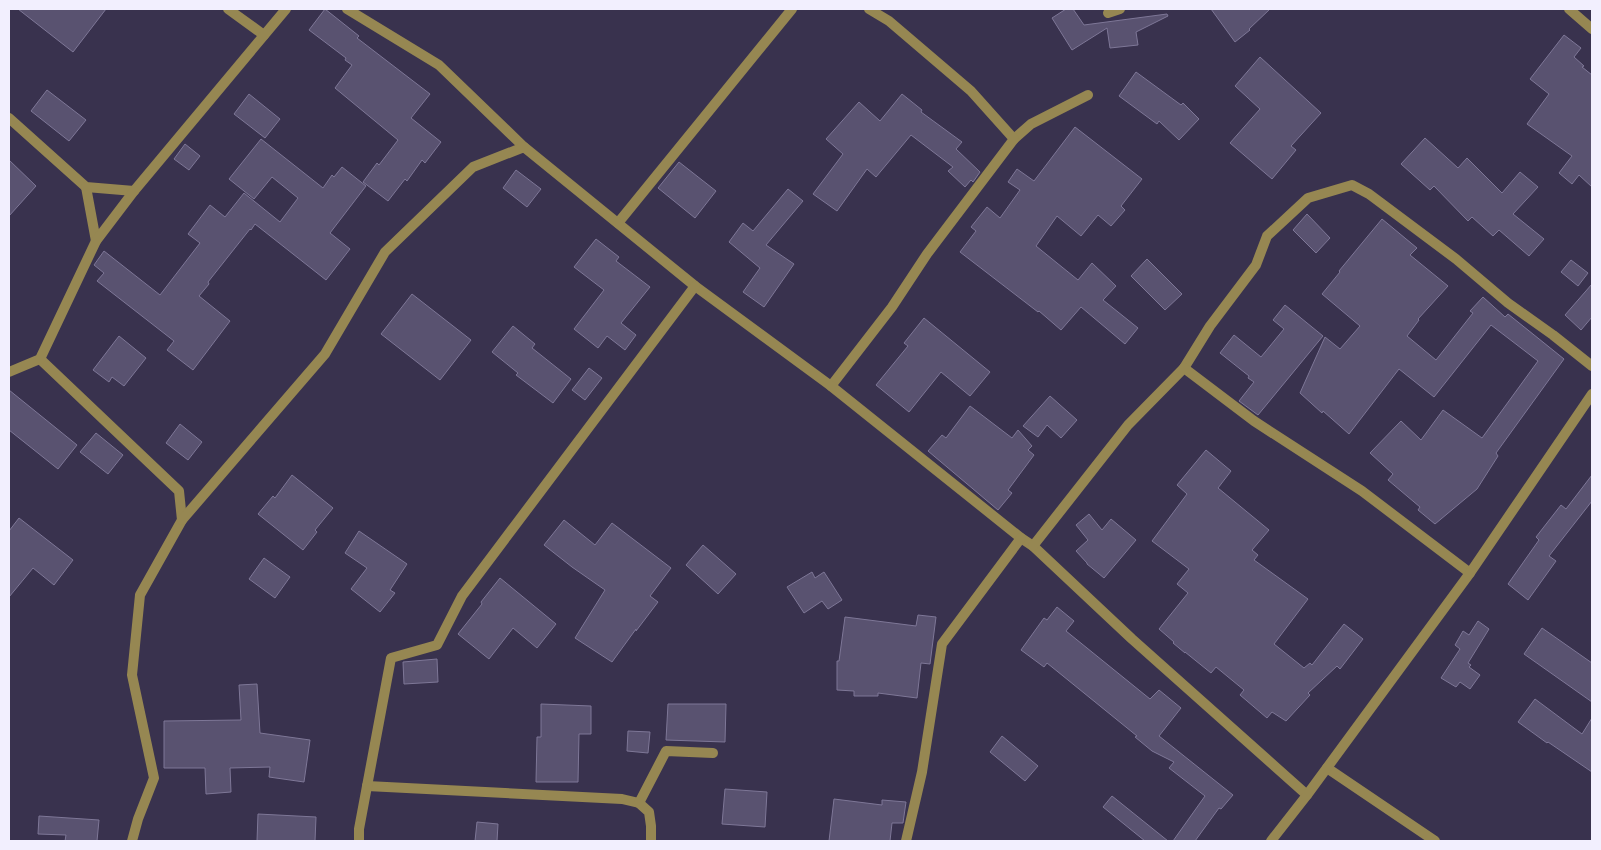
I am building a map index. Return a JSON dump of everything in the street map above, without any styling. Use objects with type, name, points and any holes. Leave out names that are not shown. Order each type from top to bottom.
[{"type":"street","points":[[228,9],[264,35]]},
{"type":"street","points":[[9,372],[40,359],[96,241],[134,192],[286,9]]},
{"type":"street","points":[[348,9],[439,65],[524,147],[695,286],[831,386],[1033,546],[1132,639],[1307,795]]},
{"type":"street","points":[[618,223],[792,9]]},
{"type":"street","points":[[869,9],[889,22],[971,91],[1014,139]]},
{"type":"street","points":[[1108,13],[1120,9]]},
{"type":"street","points":[[1569,9],[1592,29]]},
{"type":"street","points":[[831,386],[892,307],[927,254],[1014,139],[1031,124],[1088,96]]},
{"type":"street","points":[[9,118],[86,187],[134,192]]},
{"type":"street","points":[[132,841],[138,819],[154,778],[132,675],[140,595],[182,520],[325,354],[385,252],[474,167],[524,147]]},
{"type":"street","points":[[1033,546],[1128,424],[1184,368],[1210,326],[1256,265],[1266,236],[1308,198],[1352,185],[1368,194],[1456,259],[1508,303],[1592,366]]},
{"type":"street","points":[[86,187],[96,241]]},
{"type":"street","points":[[359,841],[359,829],[391,658],[437,645],[462,596],[695,286]]},
{"type":"street","points":[[40,359],[179,490],[182,520]]},
{"type":"street","points":[[1184,368],[1254,421],[1362,491],[1470,573]]},
{"type":"street","points":[[1271,841],[1470,573],[1592,394]]},
{"type":"street","points":[[906,841],[922,772],[942,644],[1021,538]]},
{"type":"street","points":[[639,804],[666,751],[713,753]]},
{"type":"street","points":[[1327,768],[1435,841]]},
{"type":"street","points":[[367,786],[622,799],[639,804],[649,812],[651,826],[650,841]]},
{"type":"building","points":[[18,9],[106,9],[73,52]]},
{"type":"building","points":[[325,9],[359,36],[357,38],[430,94],[411,118],[441,142],[425,163],[422,160],[407,181],[405,179],[388,201],[363,182],[398,140],[335,88],[352,65],[345,60],[346,58],[309,30]]},
{"type":"building","points":[[1066,9],[1073,9],[1084,25],[1167,14],[1168,16],[1136,32],[1138,45],[1110,48],[1107,28],[1072,50],[1052,18]]},
{"type":"building","points":[[1211,9],[1270,9],[1250,30],[1235,42]]},
{"type":"building","points":[[1564,35],[1581,48],[1574,57],[1592,75],[1592,187],[1579,175],[1572,184],[1559,173],[1572,156],[1527,124],[1549,94],[1530,79]]},
{"type":"building","points":[[1260,57],[1321,113],[1291,146],[1296,150],[1272,179],[1230,143],[1260,109],[1235,86]]},
{"type":"building","points":[[1136,72],[1181,105],[1183,103],[1199,119],[1179,140],[1159,121],[1157,124],[1119,96]]},
{"type":"building","points":[[47,90],[86,120],[69,141],[31,111]]},
{"type":"building","points":[[249,94],[280,119],[265,138],[234,114]]},
{"type":"building","points":[[902,94],[922,110],[921,112],[962,142],[956,149],[980,172],[973,182],[971,180],[965,187],[948,171],[953,167],[911,135],[876,177],[867,169],[837,211],[813,194],[843,154],[826,139],[859,102],[880,121]]},
{"type":"building","points":[[1075,127],[1142,179],[1121,206],[1125,210],[1111,226],[1098,215],[1081,236],[1057,216],[1036,246],[1078,280],[1092,263],[1116,286],[1103,300],[1138,328],[1125,344],[1081,307],[1061,330],[1039,311],[960,252],[976,231],[971,227],[987,207],[1000,218],[1020,190],[1008,182],[1017,169],[1034,181]]},
{"type":"building","points":[[1425,138],[1458,168],[1467,158],[1502,193],[1520,172],[1538,187],[1513,214],[1544,239],[1529,256],[1499,230],[1493,236],[1472,217],[1468,221],[1434,186],[1430,190],[1401,164]]},
{"type":"building","points":[[261,139],[323,188],[332,175],[334,177],[342,167],[366,186],[330,233],[350,249],[326,280],[255,224],[199,296],[230,321],[193,370],[167,350],[174,341],[97,281],[104,273],[94,265],[104,251],[160,295],[200,243],[188,234],[210,205],[225,217],[244,193],[280,222],[298,198],[272,177],[254,199],[229,179]]},
{"type":"building","points":[[185,144],[200,156],[189,170],[174,159]]},
{"type":"building","points":[[9,160],[36,186],[9,216]]},
{"type":"building","points":[[679,162],[716,191],[695,218],[658,188]]},
{"type":"building","points":[[516,170],[541,189],[527,207],[503,188]]},
{"type":"building","points":[[788,189],[803,201],[766,245],[794,264],[764,307],[743,292],[760,268],[729,242],[743,223],[753,231]]},
{"type":"building","points":[[1307,214],[1330,238],[1316,253],[1293,230]]},
{"type":"building","points":[[1382,219],[1417,248],[1410,255],[1448,286],[1418,319],[1407,336],[1436,360],[1473,313],[1470,311],[1483,297],[1505,317],[1508,314],[1564,359],[1496,453],[1498,456],[1477,489],[1435,524],[1418,510],[1420,507],[1388,480],[1393,474],[1370,453],[1401,421],[1421,440],[1443,410],[1482,438],[1538,361],[1491,325],[1434,397],[1399,369],[1349,434],[1300,393],[1325,337],[1340,349],[1360,326],[1322,294]]},
{"type":"building","points":[[596,239],[619,257],[616,261],[650,287],[621,323],[636,335],[625,350],[607,336],[598,348],[574,329],[604,290],[574,267]]},
{"type":"building","points":[[1147,259],[1182,294],[1165,310],[1131,276]]},
{"type":"building","points":[[1571,260],[1588,273],[1578,286],[1561,272]]},
{"type":"building","points":[[1592,284],[1592,317],[1581,330],[1565,315]]},
{"type":"building","points":[[412,294],[471,340],[440,380],[381,334]]},
{"type":"building","points":[[1285,305],[1323,336],[1258,415],[1239,401],[1254,382],[1220,353],[1234,335],[1261,357],[1284,329],[1273,320]]},
{"type":"building","points":[[924,318],[990,372],[970,396],[941,372],[909,412],[876,385],[908,346],[904,343]]},
{"type":"building","points":[[513,326],[535,344],[532,348],[571,379],[553,403],[516,375],[518,373],[492,352]]},
{"type":"building","points":[[119,336],[146,358],[124,386],[112,377],[109,382],[93,370]]},
{"type":"building","points":[[589,368],[602,378],[585,400],[572,390]]},
{"type":"building","points":[[9,390],[77,445],[58,469],[9,430]]},
{"type":"building","points":[[1050,396],[1077,420],[1061,438],[1047,425],[1038,437],[1023,426]]},
{"type":"building","points":[[970,406],[1012,438],[1018,430],[1032,446],[1028,450],[1034,455],[1008,490],[1012,493],[998,510],[928,451],[942,435],[946,438]]},
{"type":"building","points":[[180,424],[202,442],[188,460],[166,443]]},
{"type":"building","points":[[96,433],[123,455],[108,474],[80,452]]},
{"type":"building","points":[[1206,450],[1231,471],[1218,488],[1269,530],[1252,550],[1258,555],[1254,560],[1308,599],[1274,644],[1304,668],[1310,663],[1312,665],[1344,624],[1363,639],[1340,669],[1337,666],[1308,693],[1310,695],[1286,721],[1272,712],[1267,718],[1240,695],[1244,690],[1216,667],[1211,673],[1173,643],[1159,629],[1188,593],[1177,584],[1189,569],[1152,541],[1187,494],[1177,485]]},
{"type":"building","points":[[292,475],[333,508],[315,530],[317,532],[303,550],[258,514],[273,496],[275,498]]},
{"type":"building","points":[[1592,475],[1592,501],[1549,556],[1556,561],[1528,600],[1508,584],[1539,540],[1536,537],[1561,505],[1566,509]]},
{"type":"building","points":[[1089,514],[1102,530],[1111,519],[1136,540],[1104,578],[1087,564],[1076,551],[1088,540],[1076,525]]},
{"type":"building","points":[[19,518],[73,560],[54,585],[33,568],[9,597],[9,531]]},
{"type":"building","points":[[564,520],[595,545],[612,523],[671,568],[650,596],[658,602],[612,662],[575,638],[605,590],[544,545]]},
{"type":"building","points":[[359,531],[407,564],[390,590],[395,593],[380,612],[351,589],[367,568],[345,553]]},
{"type":"building","points":[[703,545],[736,574],[718,594],[686,565]]},
{"type":"building","points":[[264,558],[290,577],[275,598],[249,579]]},
{"type":"building","points":[[812,572],[815,578],[824,572],[842,600],[828,609],[822,601],[804,613],[787,587]]},
{"type":"building","points":[[500,578],[556,624],[537,648],[513,628],[489,659],[458,634]]},
{"type":"building","points":[[1057,607],[1074,621],[1066,631],[1150,699],[1159,690],[1181,708],[1159,736],[1233,795],[1221,809],[1219,808],[1195,841],[1173,841],[1205,796],[1169,768],[1174,762],[1152,751],[1135,737],[1137,736],[1047,663],[1044,667],[1021,650],[1044,618],[1047,620]]},
{"type":"building","points":[[918,615],[936,617],[930,664],[921,663],[917,698],[878,693],[878,696],[854,696],[854,691],[837,690],[837,661],[839,661],[845,617],[916,626]]},
{"type":"building","points":[[1478,621],[1489,629],[1468,663],[1471,665],[1469,667],[1480,675],[1470,689],[1460,682],[1456,687],[1441,678],[1460,649],[1455,645],[1463,631],[1469,635]]},
{"type":"building","points":[[1542,628],[1592,663],[1592,702],[1524,654]]},
{"type":"building","points":[[437,659],[438,682],[404,684],[403,662]]},
{"type":"building","points":[[257,684],[260,733],[310,740],[304,782],[269,777],[270,767],[230,768],[231,792],[206,794],[205,768],[164,768],[164,721],[241,720],[239,685]]},
{"type":"building","points":[[1535,699],[1582,734],[1592,718],[1592,772],[1518,722]]},
{"type":"building","points":[[541,704],[591,706],[591,734],[579,734],[578,782],[536,782],[537,737],[541,737]]},
{"type":"building","points":[[668,704],[726,704],[725,742],[666,740]]},
{"type":"building","points":[[628,731],[650,732],[648,753],[627,751]]},
{"type":"building","points":[[1002,736],[1038,766],[1025,781],[990,752]]},
{"type":"building","points":[[725,789],[767,792],[765,827],[722,824]]},
{"type":"building","points":[[1112,796],[1168,841],[1145,841],[1103,807]]},
{"type":"building","points":[[834,799],[882,805],[882,800],[906,802],[903,823],[892,823],[890,841],[829,841]]},
{"type":"building","points":[[258,814],[316,817],[315,841],[257,841]]},
{"type":"building","points":[[39,816],[99,820],[97,841],[65,841],[66,835],[38,834]]},
{"type":"building","points":[[477,822],[498,824],[497,841],[475,841]]}]
